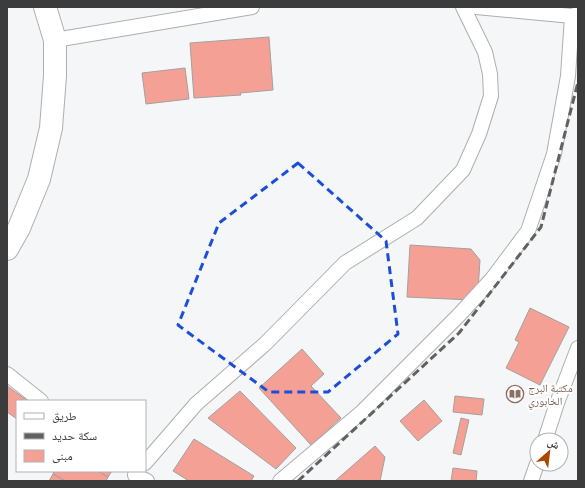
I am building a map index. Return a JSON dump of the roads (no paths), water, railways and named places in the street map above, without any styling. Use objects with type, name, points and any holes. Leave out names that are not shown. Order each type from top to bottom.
[{"type":"main road","points":[[7,249],[19,228],[39,179],[51,128],[55,76],[55,40],[45,7]]},
{"type":"street","points":[[55,40],[252,7]]},
{"type":"street","points":[[146,462],[196,404],[265,344],[345,263],[417,218],[463,170],[480,134],[491,96],[490,74],[485,52],[463,7]]},
{"type":"street","points":[[280,481],[363,411],[459,316],[492,279],[528,231],[554,154],[568,76],[575,15],[476,7]]},
{"type":"street","points":[[548,432],[575,362],[578,348]]},
{"type":"street","points":[[7,374],[40,400]]},
{"type":"railway","points":[[298,481],[459,333],[541,227],[578,82]]},
{"type":"place","name":"مكتبة البرج الخابوري","points":[[515,394]]}]
